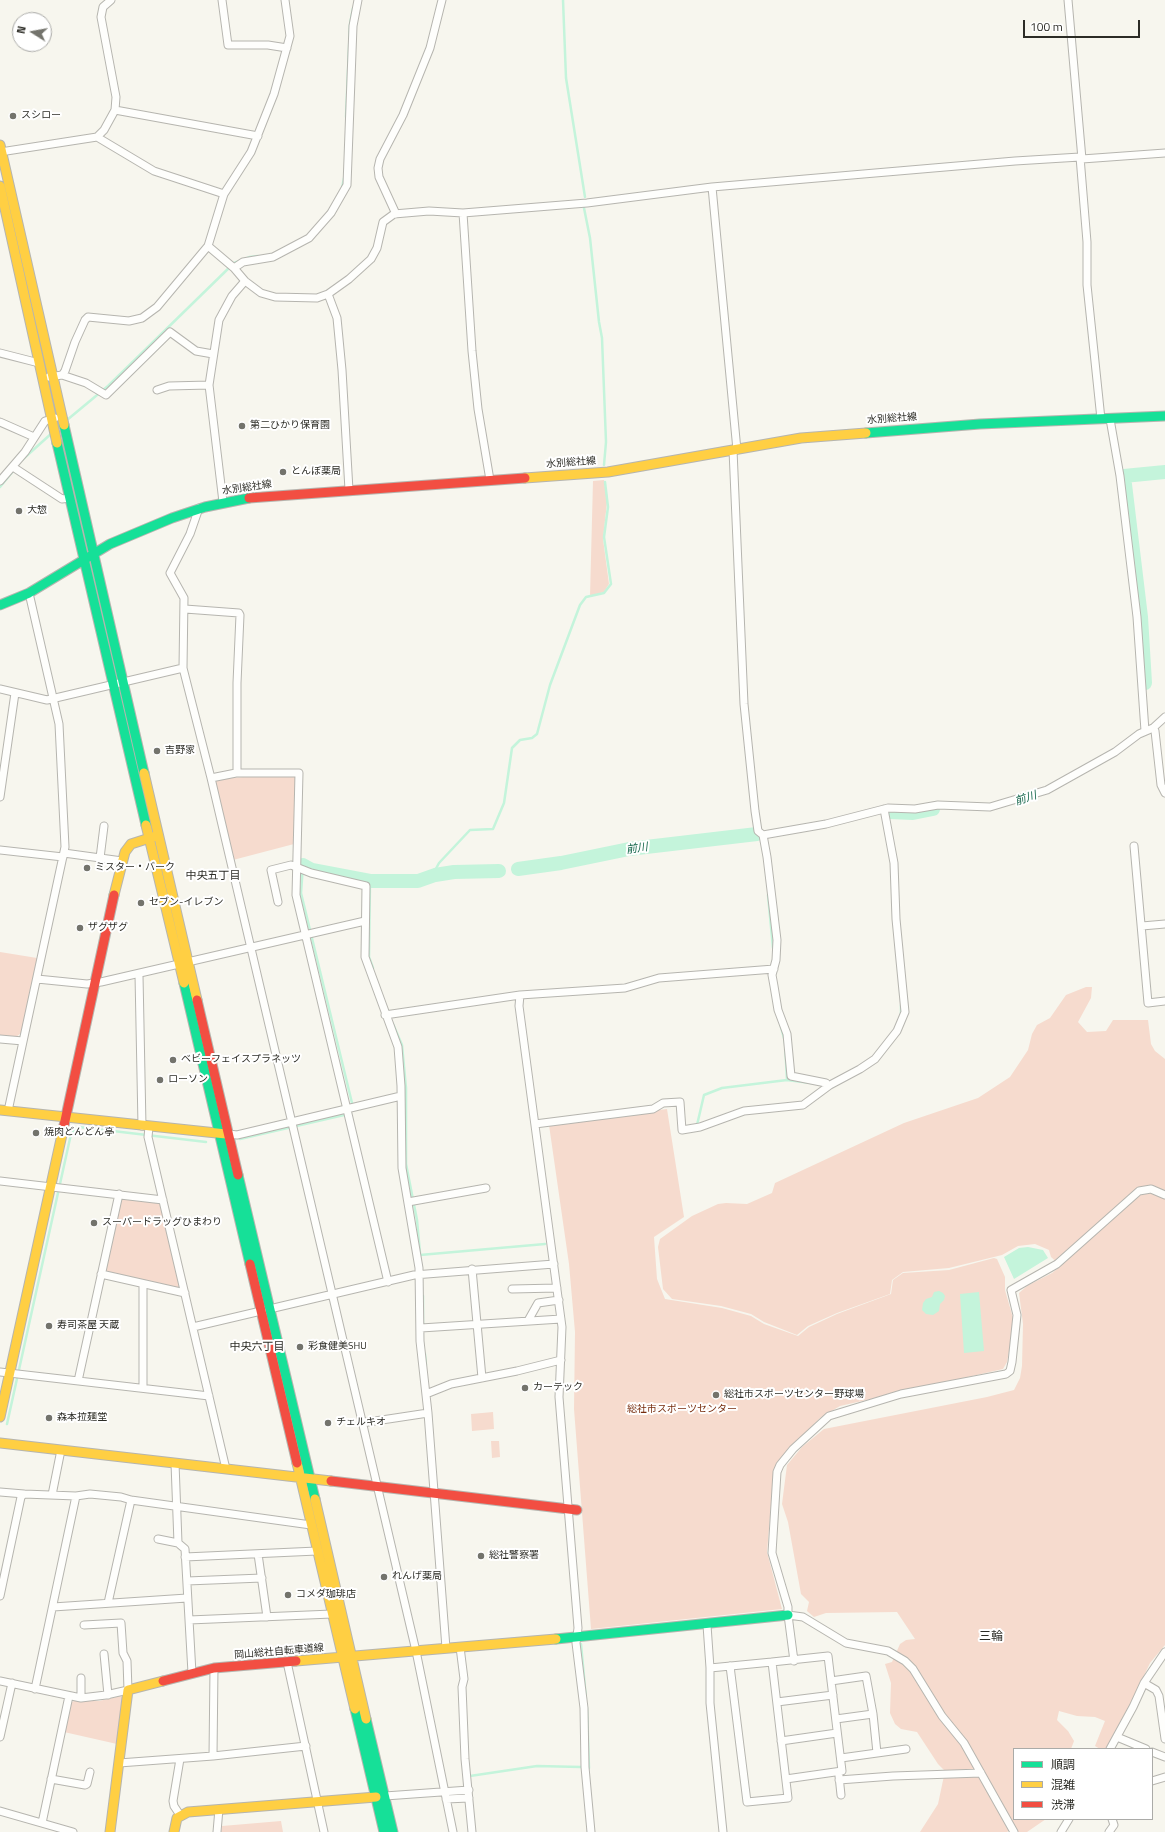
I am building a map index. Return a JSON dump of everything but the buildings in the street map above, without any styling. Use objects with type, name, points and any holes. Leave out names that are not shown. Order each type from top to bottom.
[{"type":"street","points":[[111,0],[103,7],[101,17],[116,97],[115,110],[104,130],[98,136],[1,150],[53,377],[58,424],[70,498],[113,685],[154,837],[266,1310],[310,1478],[347,1657],[380,1796],[393,1832]]},
{"type":"street","points":[[222,0],[228,45],[268,44],[287,48]]},
{"type":"street","points":[[53,377],[65,371],[85,320],[88,317],[129,322],[142,318],[157,307],[208,246],[224,194],[252,152],[274,94],[290,36],[285,0]]},
{"type":"street","points":[[232,266],[243,262],[273,257],[309,238],[331,213],[347,185],[353,26],[358,0]]},
{"type":"street","points":[[396,214],[379,178],[378,168],[380,159],[403,115],[430,48],[442,0]]},
{"type":"street","points":[[1068,0],[1087,242],[1087,286],[1105,419],[1120,476],[1137,617],[1145,731]]},
{"type":"street","points":[[115,110],[258,136]]},
{"type":"street","points":[[98,136],[154,171],[224,194]]},
{"type":"street","points":[[208,246],[232,266],[245,281],[261,293],[275,297],[303,299],[317,298],[328,294],[349,279],[371,259],[377,248],[383,222],[388,216],[396,214],[428,211],[463,213],[586,202],[712,187],[1015,161],[1165,153]]},
{"type":"street","points":[[0,186],[40,363],[53,377],[86,383],[106,394],[170,332],[196,351],[213,354]]},
{"type":"street","points":[[712,187],[735,450],[744,704],[758,831],[763,834],[826,824],[884,809],[915,809],[938,805],[990,807],[1047,790],[1115,752],[1145,731],[1153,728],[1165,717]]},
{"type":"street","points":[[463,213],[476,395],[490,480]]},
{"type":"street","points":[[224,502],[209,385],[219,320],[224,308],[245,281]]},
{"type":"street","points":[[328,294],[337,318],[342,370],[349,490]]},
{"type":"street","points":[[0,353],[40,363]]},
{"type":"street","points":[[157,390],[169,386],[209,385]]},
{"type":"street","name":"水別総社線","points":[[0,606],[29,593],[110,544],[199,508],[224,502],[256,497],[608,472],[801,438],[980,424],[1165,416]]},
{"type":"street","points":[[0,481],[14,468],[45,421],[58,424]]},
{"type":"street","points":[[0,422],[34,437]]},
{"type":"street","points":[[58,424],[94,554],[123,682],[154,837]]},
{"type":"street","points":[[14,468],[62,499],[70,498]]},
{"type":"street","points":[[199,508],[190,534],[170,573],[184,598],[183,668],[211,778],[333,1294],[376,1486],[416,1651],[453,1832]]},
{"type":"street","points":[[29,593],[59,724],[65,847],[23,1041],[4,1110],[147,1130],[237,1135],[292,1125],[347,1109],[402,1096]]},
{"type":"street","points":[[185,609],[238,613],[240,615],[237,683],[237,773]]},
{"type":"street","points":[[0,690],[47,700],[183,668]]},
{"type":"street","points":[[0,797],[15,693]]},
{"type":"street","points":[[1153,728],[1155,732],[1161,785],[1165,793]]},
{"type":"street","points":[[211,778],[237,773],[299,773],[300,868],[296,894],[309,935],[347,1109],[388,1282]]},
{"type":"street","points":[[535,1124],[653,1109],[663,1104],[680,1102],[682,1130],[700,1127],[744,1111],[803,1105],[830,1085],[875,1059],[897,1031],[905,1012],[896,919],[894,863],[884,809]]},
{"type":"street","points":[[100,858],[104,826]]},
{"type":"street","points":[[763,834],[777,940],[777,954],[772,975],[778,1010],[786,1034],[790,1076],[826,1083]]},
{"type":"street","points":[[0,1417],[15,1373],[56,1188],[66,1118],[94,983],[122,861],[125,852],[131,844],[154,837]]},
{"type":"street","points":[[1134,846],[1148,1003],[1165,1001]]},
{"type":"street","points":[[0,850],[122,861]]},
{"type":"street","points":[[278,902],[271,870],[291,865],[366,886],[365,957],[388,1014],[398,1047],[402,1096],[402,1168],[411,1201],[421,1274],[422,1327],[420,1341],[428,1394],[433,1492],[446,1648]]},
{"type":"street","points":[[37,979],[94,983],[139,975],[365,921]]},
{"type":"street","points":[[1142,926],[1165,924]]},
{"type":"street","points":[[388,1014],[520,994],[625,988],[659,978],[774,969]]},
{"type":"street","points":[[139,975],[147,1130],[226,1469]]},
{"type":"street","points":[[520,994],[519,1006],[561,1319],[559,1398],[573,1509],[578,1628],[576,1643],[584,1708],[585,1767],[591,1832]]},
{"type":"street","points":[[0,1039],[23,1041]]},
{"type":"street","points":[[0,1182],[163,1200]]},
{"type":"street","points":[[411,1201],[486,1188]]},
{"type":"street","points":[[794,1660],[788,1607],[772,1553],[778,1472],[780,1465],[793,1449],[829,1416],[901,1394],[1006,1374],[1010,1370],[1012,1362],[1017,1315],[1011,1290],[1057,1264],[1139,1191],[1151,1189],[1165,1195]]},
{"type":"street","points":[[78,1381],[119,1194]]},
{"type":"street","points":[[193,1327],[421,1274],[554,1264]]},
{"type":"street","points":[[472,1269],[482,1378]]},
{"type":"street","points":[[101,1274],[185,1293]]},
{"type":"street","points":[[143,1284],[143,1388]]},
{"type":"street","points":[[512,1289],[557,1288]]},
{"type":"street","points":[[529,1319],[538,1303],[559,1300]]},
{"type":"street","points":[[266,1310],[311,1526],[332,1614],[347,1657]]},
{"type":"street","points":[[422,1327],[529,1319],[539,1321],[561,1319]]},
{"type":"street","points":[[428,1394],[451,1384],[561,1360]]},
{"type":"street","points":[[0,1372],[209,1396]]},
{"type":"street","points":[[362,1423],[428,1413]]},
{"type":"street","points":[[0,1443],[573,1509]]},
{"type":"street","points":[[52,1495],[61,1450]]},
{"type":"street","points":[[175,1463],[178,1543]]},
{"type":"street","points":[[0,1492],[76,1496],[90,1494],[121,1496],[131,1500],[311,1526]]},
{"type":"street","points":[[0,1596],[21,1497],[24,1494]]},
{"type":"street","points":[[36,1689],[76,1496]]},
{"type":"street","points":[[108,1603],[131,1500]]},
{"type":"street","points":[[158,1539],[178,1543],[185,1549],[192,1673]]},
{"type":"street","points":[[185,1557],[317,1551]]},
{"type":"street","points":[[258,1554],[267,1617]]},
{"type":"street","points":[[187,1581],[262,1578]]},
{"type":"street","points":[[53,1606],[187,1598]]},
{"type":"street","points":[[189,1620],[332,1614]]},
{"type":"street","points":[[788,1615],[804,1617],[846,1643],[888,1651],[905,1660],[913,1669],[942,1716],[964,1743],[1014,1832]]},
{"type":"street","name":"岡山総社自転車道線","points":[[128,1690],[214,1668],[707,1625],[788,1615]]},
{"type":"street","points":[[84,1625],[122,1623],[123,1653],[127,1661],[128,1690],[110,1832]]},
{"type":"street","points":[[707,1625],[710,1668],[710,1703],[723,1832]]},
{"type":"street","points":[[460,1646],[464,1679],[462,1687],[465,1760],[472,1832]]},
{"type":"street","points":[[1111,1748],[1144,1683],[1165,1652]]},
{"type":"street","points":[[104,1654],[108,1695]]},
{"type":"street","points":[[710,1668],[828,1656],[842,1771],[786,1779]]},
{"type":"street","points":[[287,1662],[324,1831],[316,1832]]},
{"type":"street","points":[[730,1666],[747,1802],[788,1798],[772,1662]]},
{"type":"street","points":[[213,1756],[214,1668]]},
{"type":"street","points":[[1152,1670],[1152,1681],[1156,1690],[1165,1739]]},
{"type":"street","points":[[831,1680],[866,1676],[873,1714],[877,1753]]},
{"type":"street","points":[[81,1678],[81,1698]]},
{"type":"street","points":[[0,1681],[81,1698],[108,1695],[128,1690]]},
{"type":"street","points":[[0,1736],[12,1683]]},
{"type":"street","points":[[1144,1683],[1156,1690]]},
{"type":"street","points":[[777,1702],[833,1695]]},
{"type":"street","points":[[42,1823],[69,1696]]},
{"type":"street","points":[[836,1719],[873,1714]]},
{"type":"street","points":[[782,1741],[838,1733]]},
{"type":"street","points":[[1117,1737],[1144,1748]]},
{"type":"street","points":[[119,1763],[180,1759],[306,1746]]},
{"type":"street","points":[[841,1758],[906,1749]]},
{"type":"street","points":[[1153,1752],[1165,1757]]},
{"type":"street","points":[[180,1759],[173,1801],[174,1806],[180,1815]]},
{"type":"street","points":[[51,1779],[85,1785],[87,1784],[90,1772]]},
{"type":"street","points":[[838,1772],[841,1795]]},
{"type":"street","points":[[839,1780],[893,1776],[980,1773]]},
{"type":"street","points":[[1153,1782],[1165,1777]]},
{"type":"street","points":[[174,1832],[176,1822],[180,1815],[188,1812],[380,1796],[469,1794]]},
{"type":"street","points":[[380,1796],[384,1832]]},
{"type":"street","points":[[217,1832],[219,1809]]},
{"type":"street","points":[[0,1811],[73,1832]]},
{"type":"street","points":[[1061,1832],[1068,1820]]},
{"type":"street","points":[[1109,1832],[1114,1825],[1112,1820]]},
{"type":"green space","points":[[604,480],[607,502],[603,539],[609,584],[604,592],[590,596],[593,481]]},
{"type":"green space","points":[[293,774],[296,778],[294,844],[233,860],[214,783],[217,780],[227,778]]},
{"type":"green space","points":[[0,952],[37,958],[21,1033],[15,1038],[0,1036]]},
{"type":"green space","points":[[1086,987],[1092,987],[1091,998],[1078,1022],[1087,1032],[1106,1031],[1113,1020],[1148,1020],[1151,1044],[1155,1051],[1165,1059],[1165,1645],[1150,1663],[1116,1734],[1107,1748],[1098,1748],[1095,1746],[1105,1721],[1095,1717],[1077,1716],[1059,1711],[1057,1720],[1068,1731],[1074,1741],[1071,1748],[1013,1748],[1013,1820],[1045,1820],[1027,1832],[1017,1832],[1013,1827],[1007,1832],[920,1832],[938,1804],[945,1771],[938,1764],[917,1732],[901,1729],[895,1724],[890,1713],[891,1683],[885,1664],[892,1662],[900,1644],[906,1640],[915,1639],[897,1612],[826,1613],[814,1617],[807,1611],[809,1602],[801,1594],[788,1522],[782,1504],[787,1465],[802,1447],[824,1429],[987,1397],[1014,1390],[1020,1378],[1022,1366],[1023,1324],[1019,1293],[1027,1286],[1052,1273],[1061,1266],[1051,1257],[1049,1250],[1035,1244],[1018,1246],[1002,1255],[949,1268],[903,1272],[892,1280],[890,1294],[837,1313],[808,1326],[797,1335],[764,1322],[751,1314],[721,1306],[672,1299],[663,1289],[658,1247],[660,1239],[692,1216],[718,1204],[747,1204],[772,1193],[775,1183],[904,1123],[978,1098],[1010,1077],[1028,1050],[1032,1034],[1037,1025],[1050,1018],[1066,995]]},
{"type":"green space","name":"総社市スポーツセンター","points":[[667,1109],[684,1217],[654,1237],[657,1279],[665,1299],[722,1308],[751,1316],[764,1324],[798,1336],[809,1327],[837,1314],[891,1294],[893,1280],[903,1273],[949,1270],[994,1258],[997,1259],[1005,1277],[1005,1290],[1013,1318],[1011,1340],[1007,1362],[1003,1369],[840,1406],[820,1418],[777,1462],[774,1470],[767,1552],[782,1609],[591,1629],[574,1409],[575,1332],[569,1264],[549,1125]]},
{"type":"green space","points":[[124,1198],[158,1202],[161,1205],[180,1287],[177,1290],[107,1274],[105,1271],[121,1201]]},
{"type":"green space","points":[[493,1412],[494,1429],[472,1431],[471,1414]]},
{"type":"green space","points":[[491,1441],[499,1441],[500,1457],[492,1458]]},
{"type":"green space","points":[[121,1696],[123,1699],[117,1744],[64,1732],[70,1703],[74,1701],[99,1701]]},
{"type":"green space","points":[[281,1821],[283,1832],[221,1832],[222,1826]]},
{"type":"shaded area","points":[[1028,1247],[1043,1250],[1048,1258],[1014,1279],[1004,1257],[1019,1248]]},
{"type":"shaded area","points":[[939,1291],[945,1296],[944,1300],[940,1304],[939,1311],[933,1315],[926,1314],[922,1310],[923,1303],[926,1299],[932,1297],[934,1292]]},
{"type":"shaded area","points":[[979,1292],[984,1351],[964,1353],[960,1294]]},
{"type":"waterway","points":[[563,0],[566,78],[585,197]]},
{"type":"waterway","points":[[346,117],[350,24],[353,8]]},
{"type":"waterway","points":[[342,188],[344,178]]},
{"type":"waterway","points":[[584,208],[590,238],[602,338],[606,442],[604,465]]},
{"type":"waterway","points":[[67,420],[108,386],[234,263],[250,257],[258,256]]},
{"type":"waterway","points":[[22,460],[52,433]]},
{"type":"waterway","points":[[0,487],[14,470]]},
{"type":"waterway","name":"前川","points":[[1145,683],[1141,617],[1124,476],[1165,472]]},
{"type":"waterway","points":[[432,876],[439,863],[470,830],[493,829],[504,803],[512,748],[520,740],[532,738],[537,734],[550,685],[580,605],[586,597],[604,593],[611,584],[604,537],[608,507],[605,482]]},
{"type":"waterway","name":"前川","points":[[890,812],[913,813],[933,809]]},
{"type":"waterway","name":"前川","points":[[518,869],[561,863],[629,849],[757,834]]},
{"type":"waterway","points":[[303,865],[301,893],[352,1103]]},
{"type":"waterway","name":"前川","points":[[303,865],[312,870],[370,881],[418,881],[435,875],[454,872],[499,871]]},
{"type":"waterway","points":[[370,881],[369,957],[373,968]]},
{"type":"waterway","points":[[768,895],[773,948]]},
{"type":"waterway","points":[[901,1005],[901,1016]]},
{"type":"waterway","points":[[393,1024],[402,1045],[406,1088],[406,1164],[417,1220],[420,1253]]},
{"type":"waterway","points":[[781,1027],[785,1042],[787,1080]]},
{"type":"waterway","points":[[697,1125],[704,1095],[722,1088],[787,1080],[811,1083]]},
{"type":"waterway","points":[[240,1139],[344,1115]]},
{"type":"waterway","points":[[7,1424],[71,1134],[79,1127],[206,1142]]},
{"type":"waterway","points":[[420,1255],[545,1244]]},
{"type":"waterway","points":[[423,1296],[423,1327]]},
{"type":"waterway","points":[[425,1354],[426,1365]]},
{"type":"waterway","points":[[581,1644],[586,1699]]},
{"type":"waterway","points":[[587,1708],[589,1768],[588,1767]]},
{"type":"waterway","points":[[470,1776],[537,1766],[581,1767]]},
{"type":"traffic: fast","points":[[866,433],[980,424],[1165,416]]},
{"type":"traffic: fast","points":[[64,425],[144,773]]},
{"type":"traffic: fast","points":[[57,443],[146,825]]},
{"type":"traffic: fast","points":[[0,605],[29,593],[110,544],[172,518],[205,507],[249,498]]},
{"type":"traffic: fast","points":[[184,983],[250,1264]]},
{"type":"traffic: fast","points":[[238,1175],[315,1499]]},
{"type":"traffic: fast","points":[[556,1639],[788,1615]]},
{"type":"traffic: fast","points":[[355,1709],[384,1832]]},
{"type":"traffic: fast","points":[[366,1719],[393,1832]]},
{"type":"traffic: slow","points":[[0,145],[64,425]]},
{"type":"traffic: slow","points":[[0,186],[57,443]]},
{"type":"traffic: slow","points":[[525,478],[608,472],[801,438],[866,433]]},
{"type":"traffic: slow","points":[[144,773],[197,1000]]},
{"type":"traffic: slow","points":[[146,825],[184,983]]},
{"type":"traffic: slow","points":[[114,895],[125,852],[131,844],[156,836]]},
{"type":"traffic: slow","points":[[0,1110],[226,1134]]},
{"type":"traffic: slow","points":[[0,1417],[63,1130]]},
{"type":"traffic: slow","points":[[0,1443],[331,1481]]},
{"type":"traffic: slow","points":[[297,1463],[355,1709]]},
{"type":"traffic: slow","points":[[315,1499],[366,1719]]},
{"type":"traffic: slow","points":[[296,1661],[556,1639]]},
{"type":"traffic: slow","points":[[110,1832],[128,1690],[163,1681]]},
{"type":"traffic: slow","points":[[174,1832],[177,1818],[188,1812],[376,1797]]},
{"type":"traffic: jam","points":[[249,498],[525,478]]},
{"type":"traffic: jam","points":[[63,1130],[114,895]]},
{"type":"traffic: jam","points":[[197,1000],[238,1175]]},
{"type":"traffic: jam","points":[[250,1264],[297,1463]]},
{"type":"traffic: jam","points":[[331,1481],[577,1510]]},
{"type":"traffic: jam","points":[[163,1681],[214,1668],[296,1661]]},
{"type":"place","name":"スシロー","points":[[13,116]]},
{"type":"place","name":"第二ひかり保育園","points":[[242,426]]},
{"type":"place","name":"とんぼ薬局","points":[[283,472]]},
{"type":"place","name":"大惣","points":[[19,511]]},
{"type":"place","name":"吉野家","points":[[157,751]]},
{"type":"place","name":"ミスター・バーク","points":[[87,868]]},
{"type":"place","name":"セブン-イレブン","points":[[141,903]]},
{"type":"place","name":"ザグザグ","points":[[80,928]]},
{"type":"place","name":"ベビーフェイスプラネッツ","points":[[173,1060]]},
{"type":"place","name":"ローソン","points":[[160,1080]]},
{"type":"place","name":"焼肉どんどん亭","points":[[36,1133]]},
{"type":"place","name":"スーパードラッグひまわり","points":[[94,1223]]},
{"type":"place","name":"寿司茶屋 天蔵","points":[[49,1326]]},
{"type":"place","name":"彩食健美SHU","points":[[300,1347]]},
{"type":"place","name":"カーテック","points":[[525,1388]]},
{"type":"place","name":"総社市スポーツセンター野球場","points":[[716,1395]]},
{"type":"place","name":"森本拉麺堂","points":[[49,1418]]},
{"type":"place","name":"チェルキオ","points":[[328,1423]]},
{"type":"place","name":"総社警察署","points":[[481,1556]]},
{"type":"place","name":"れんげ薬局","points":[[384,1577]]},
{"type":"place","name":"コメダ珈琲店","points":[[288,1595]]},
{"type":"district","name":"中央五丁目","points":[[213,876]]},
{"type":"district","name":"中央六丁目","points":[[257,1347]]},
{"type":"district","name":"三輪","points":[[991,1637]]}]
